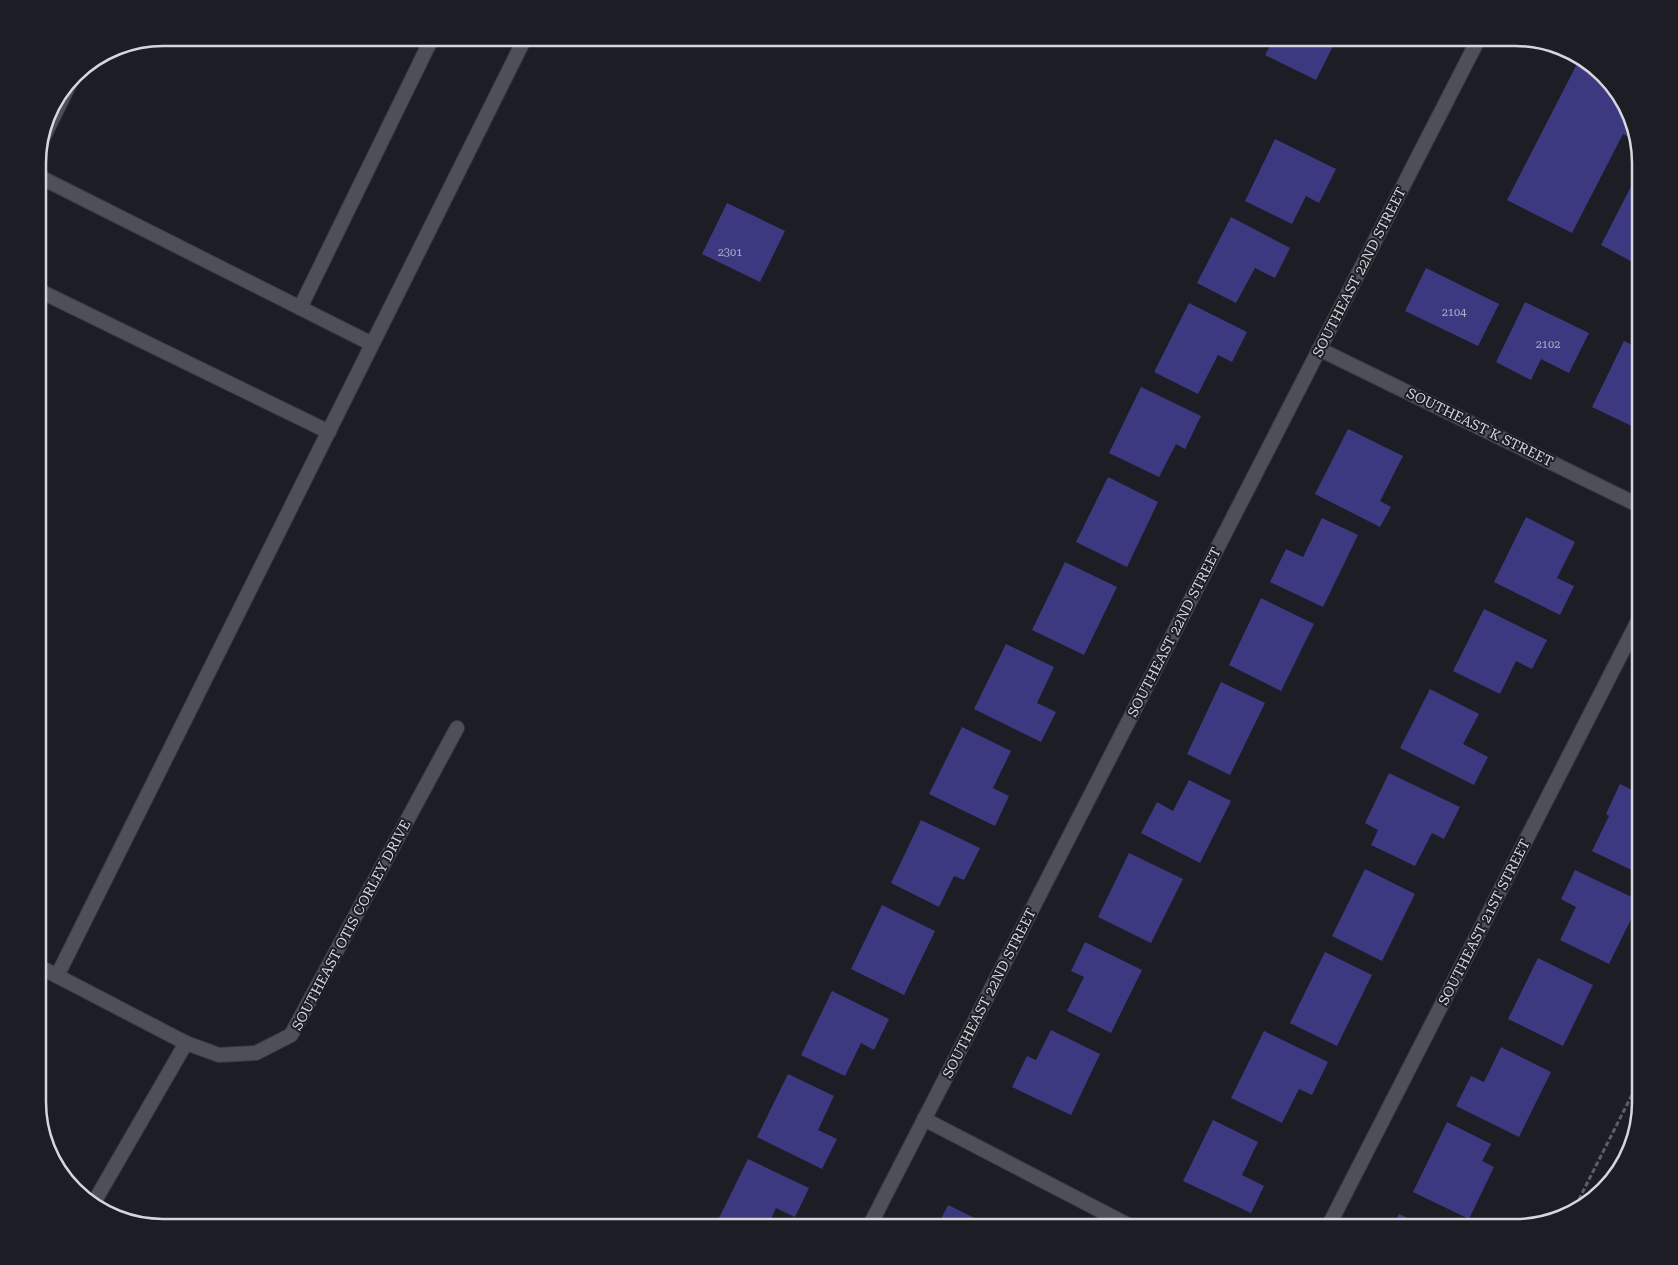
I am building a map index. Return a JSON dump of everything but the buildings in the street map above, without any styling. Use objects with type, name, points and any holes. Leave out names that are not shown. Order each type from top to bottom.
[{"type":"street","name":"SOUTHEAST 22ND STREET","points":[[873,1219],[1476,46]]},
{"type":"street","points":[[300,308],[428,47]]},
{"type":"street","points":[[57,976],[521,47]]},
{"type":"street","points":[[47,181],[372,344]]},
{"type":"street","points":[[47,294],[329,432]]},
{"type":"street","name":"SOUTHEAST K STREET","points":[[1320,349],[1632,502]]},
{"type":"street","name":"SOUTHEAST 21ST STREET","points":[[1333,1219],[1632,633]]},
{"type":"street","name":"SOUTHEAST OTIS CORLEY DRIVE","points":[[47,971],[186,1042],[219,1055],[256,1053],[291,1035],[457,728]]},
{"type":"street","points":[[96,1198],[186,1042]]},
{"type":"street","points":[[924,1119],[1115,1219]]},
{"type":"path","points":[[1579,1199],[1632,1095]]}]
